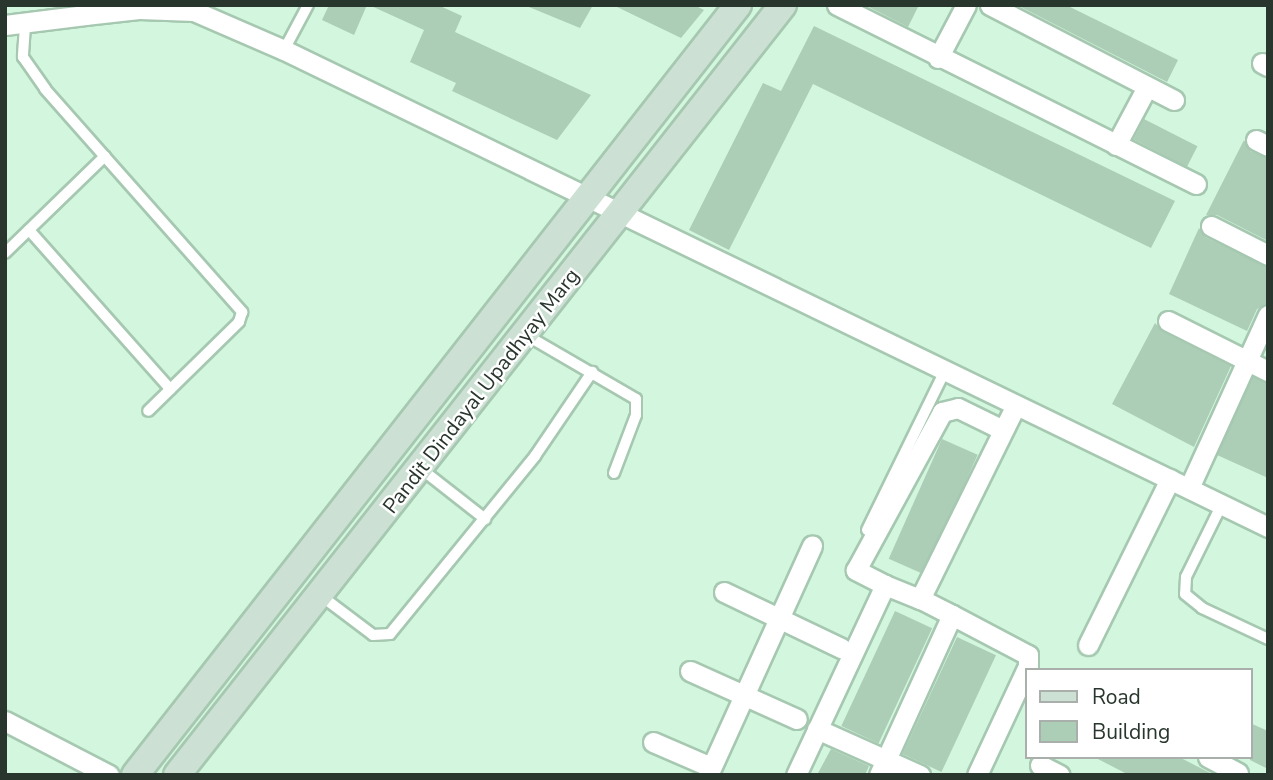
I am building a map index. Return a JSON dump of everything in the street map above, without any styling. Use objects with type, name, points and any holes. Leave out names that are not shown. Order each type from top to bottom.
[{"type":"street","name":"Pandit Dindayal Upadhyay Marg","points":[[135,775],[587,194],[738,5]]},
{"type":"street","name":"Pandit Dindayal Upadhyay Marg","points":[[177,775],[783,5]]},
{"type":"street","points":[[838,5],[938,58],[1196,184]]},
{"type":"street","points":[[938,58],[966,5]]},
{"type":"street","points":[[990,5],[1174,100]]},
{"type":"street","points":[[5,25],[26,26],[85,10],[194,11],[284,50],[587,194],[619,216],[1268,527]]},
{"type":"street","points":[[1116,145],[1147,87]]},
{"type":"street","points":[[1211,226],[1268,255]]},
{"type":"street","points":[[1189,488],[1268,315]]},
{"type":"street","points":[[1168,321],[1268,371]]},
{"type":"street","points":[[920,599],[1016,405]]},
{"type":"street","points":[[1003,430],[958,408],[942,412],[856,570],[920,599],[1028,655],[1027,668]]},
{"type":"street","points":[[1088,645],[1170,479]]},
{"type":"street","points":[[653,742],[710,771],[812,546]]},
{"type":"street","points":[[796,775],[885,585]]},
{"type":"street","points":[[724,592],[841,648]]},
{"type":"street","points":[[882,768],[952,615]]},
{"type":"street","points":[[690,671],[797,719]]},
{"type":"street","points":[[977,775],[1024,675]]},
{"type":"street","points":[[5,721],[109,775]]},
{"type":"street","points":[[817,729],[882,768],[920,775]]},
{"type":"street","points":[[1212,759],[1239,774]]},
{"type":"street","points":[[1039,766],[1060,775]]},
{"type":"lane","points":[[284,50],[308,5]]},
{"type":"lane","points":[[26,26],[23,57],[45,89],[242,312],[239,322],[148,411]]},
{"type":"lane","points":[[5,253],[105,156]]},
{"type":"lane","points":[[29,230],[170,389]]},
{"type":"lane","points":[[526,334],[628,392],[638,406],[614,473]]},
{"type":"lane","points":[[867,530],[945,371]]},
{"type":"lane","points":[[319,594],[373,635],[390,634],[485,519],[592,372]]},
{"type":"lane","points":[[420,468],[485,519]]},
{"type":"lane","points":[[1222,505],[1186,576],[1185,594],[1202,608],[1268,639]]},
{"type":"building","points":[[329,5],[367,5],[354,35],[322,20]]},
{"type":"building","points":[[369,5],[438,5],[462,16],[455,32],[591,95],[557,140],[452,91],[456,83],[410,62],[424,30]]},
{"type":"building","points":[[524,5],[593,5],[580,28]]},
{"type":"building","points":[[613,5],[694,5],[704,10],[681,38]]},
{"type":"building","points":[[865,5],[919,5],[908,27]]},
{"type":"building","points":[[1017,5],[1066,5],[1178,60],[1167,82]]},
{"type":"building","points":[[814,26],[1175,201],[1151,248],[813,84],[729,250],[689,230],[763,83],[781,91]]},
{"type":"building","points":[[1144,119],[1197,146],[1187,167],[1134,139]]},
{"type":"building","points":[[1244,140],[1250,151],[1268,158],[1268,241],[1217,215],[1206,215]]},
{"type":"building","points":[[1199,228],[1205,237],[1268,267],[1268,303],[1257,309],[1247,331],[1169,294]]},
{"type":"building","points":[[1155,323],[1163,332],[1231,366],[1194,447],[1112,404]]},
{"type":"building","points":[[1253,377],[1268,383],[1268,478],[1217,455]]},
{"type":"building","points":[[942,439],[978,455],[924,575],[889,559]]},
{"type":"building","points":[[895,611],[932,628],[878,743],[841,726]]},
{"type":"building","points":[[957,637],[996,655],[941,772],[902,754]]},
{"type":"building","points":[[1252,724],[1268,731],[1268,769],[1250,760]]},
{"type":"building","points":[[831,749],[869,766],[865,775],[817,775]]},
{"type":"building","points":[[1098,759],[1183,759],[1214,775],[1129,775]]}]
